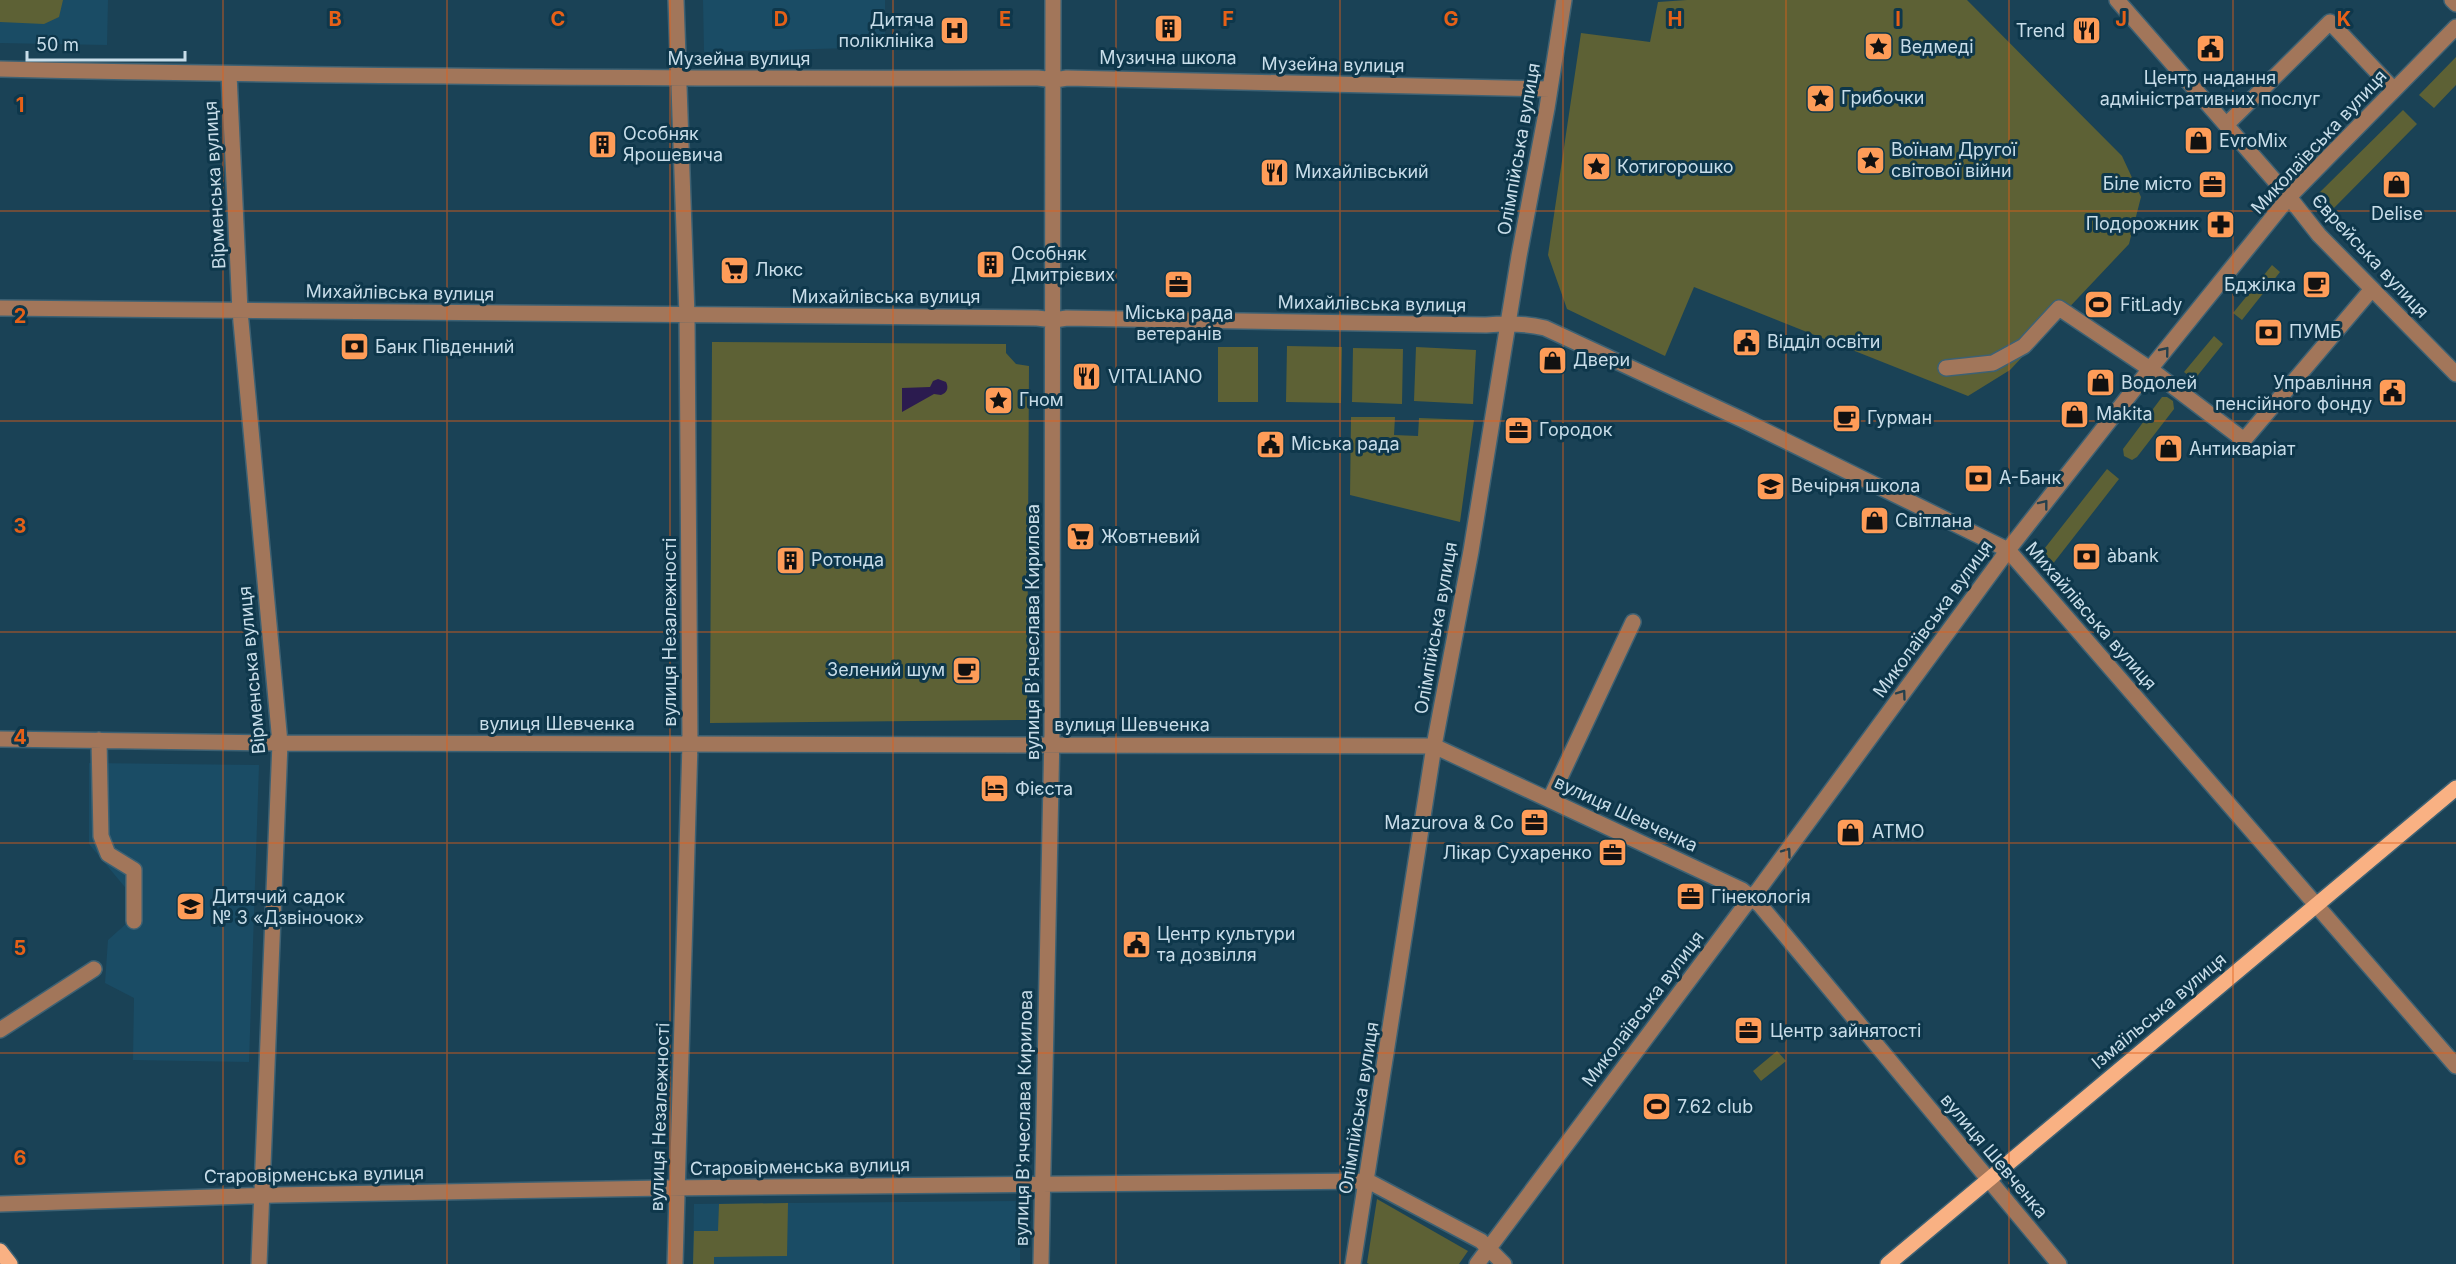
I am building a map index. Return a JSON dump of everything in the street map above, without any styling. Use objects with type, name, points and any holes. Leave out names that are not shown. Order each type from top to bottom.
[{"type":"main road","name":"Ізмаїльська вулиця","points":[[1888,1264],[2456,788]]},
{"type":"main road","points":[[0,1251],[10,1264]]},
{"type":"street","name":"вулиця Незалежності","points":[[675,1264],[690,743],[687,316],[676,0]]},
{"type":"street","name":"вулиця В'ячеслава Кирилова","points":[[1041,1264],[1052,745],[1053,0]]},
{"type":"street","name":"Олімпійська вулиця","points":[[1353,1264],[1368,1181],[1434,746],[1510,323],[1564,0]]},
{"type":"street","name":"Єврейська вулиця","points":[[2117,0],[2289,197],[2319,235],[2456,374]]},
{"type":"street","points":[[2452,0],[2456,4]]},
{"type":"street","points":[[2226,125],[2330,22],[2394,90]]},
{"type":"street","name":"Миколаївська вулиця","points":[[1477,1264],[1752,898],[2008,550],[2150,369],[2289,197],[2456,27]]},
{"type":"street","name":"Музейна вулиця","points":[[0,69],[678,79],[1038,78],[1054,80],[1067,78],[1550,89]]},
{"type":"street","name":"Вірменська вулиця","points":[[230,74],[240,311],[280,743],[259,1264]]},
{"type":"street","points":[[1946,368],[1993,363],[2024,346],[2059,308],[2150,369],[2244,441],[2372,289]]},
{"type":"street","name":"Михайлівська вулиця","points":[[0,308],[1037,318],[1054,320],[1067,318],[1486,325],[1526,323],[1545,328],[1743,420],[2008,550],[2456,1066]]},
{"type":"street","points":[[1550,799],[1633,622]]},
{"type":"street","name":"вулиця Шевченка","points":[[0,739],[280,743],[1036,743],[1052,745],[1061,743],[1434,746],[1742,890],[1752,898],[2060,1264]]},
{"type":"street","points":[[99,740],[100,836],[108,854],[134,870],[134,921]]},
{"type":"street","points":[[0,1030],[94,969]]},
{"type":"street","name":"Старовірменська вулиця","points":[[0,1204],[263,1195],[677,1188],[1368,1181],[1481,1241],[1504,1264]]},
{"type":"shaded area","points":[[0,0],[108,0],[107,45],[0,43]]},
{"type":"shaded area","points":[[703,0],[885,0],[885,47],[704,52]]},
{"type":"shaded area","points":[[938,379],[946,382],[945,393],[934,394],[902,412],[902,388],[930,387],[933,381]]},
{"type":"shaded area","name":"Дитячий садок № 3 «Дзвіночок»","points":[[89,763],[259,765],[249,1062],[133,1060],[134,998],[105,983],[108,940],[127,923],[129,892],[89,844]]},
{"type":"shaded area","points":[[1020,1201],[1020,1264],[693,1264],[694,1204]]},
{"type":"green space","points":[[0,0],[63,0],[59,17],[44,24],[0,22]]},
{"type":"green space","points":[[1687,0],[1967,0],[2122,156],[2141,197],[2129,244],[2010,370],[1968,396],[1694,287],[1665,356],[1567,309],[1548,255],[1581,33],[1650,42],[1658,2]]},
{"type":"green space","points":[[2456,57],[2456,85],[2434,108],[2419,95]]},
{"type":"green space","points":[[2403,110],[2417,124],[2332,210],[2317,195]]},
{"type":"green space","points":[[2272,265],[2280,272],[2242,320],[2233,313]]},
{"type":"green space","points":[[2214,336],[2223,344],[2194,380],[2184,372]]},
{"type":"green space","points":[[712,342],[1006,344],[1006,353],[1016,364],[1029,366],[1027,720],[710,723]]},
{"type":"green space","points":[[1287,346],[1342,347],[1341,403],[1286,402]]},
{"type":"green space","points":[[1218,347],[1258,347],[1258,402],[1218,402]]},
{"type":"green space","points":[[1416,347],[1476,350],[1473,404],[1414,401]]},
{"type":"green space","points":[[1353,348],[1403,349],[1402,404],[1352,402]]},
{"type":"green space","points":[[2162,397],[2173,401],[2174,409],[2137,457],[2132,460],[2124,456],[2123,449]]},
{"type":"green space","points":[[1351,417],[1395,417],[1394,435],[1418,436],[1419,418],[1474,420],[1460,522],[1350,495]]},
{"type":"green space","points":[[2107,469],[2119,479],[2045,574],[2041,571],[2039,563],[2041,553]]},
{"type":"green space","points":[[1777,1051],[1786,1061],[1761,1081],[1753,1071]]},
{"type":"green space","points":[[1377,1199],[1468,1251],[1459,1264],[1367,1263]]},
{"type":"green space","points":[[788,1203],[787,1256],[714,1257],[714,1264],[693,1264],[694,1231],[718,1231],[719,1204]]},
{"type":"place","name":"Музична школа","points":[[1168,29]]},
{"type":"place","name":"Дитяча поліклініка","points":[[955,30]]},
{"type":"place","name":"Trend","points":[[2086,31]]},
{"type":"place","name":"Ведмеді","points":[[1879,47]]},
{"type":"place","name":"Центр надання адміністративних послуг","points":[[2210,49]]},
{"type":"place","name":"Грибочки","points":[[1820,98]]},
{"type":"place","name":"EvroMix","points":[[2198,141]]},
{"type":"place","name":"Особняк Ярошевича","points":[[602,144]]},
{"type":"place","name":"Воїнам Другої світової війни","points":[[1870,160]]},
{"type":"place","name":"Котигорошко","points":[[1596,167]]},
{"type":"place","name":"Михайлівський","points":[[1274,172]]},
{"type":"place","name":"Біле місто","points":[[2213,184]]},
{"type":"place","name":"Delise","points":[[2397,185]]},
{"type":"place","name":"Подорожник","points":[[2220,224]]},
{"type":"place","name":"Особняк Дмитрієвих","points":[[990,264]]},
{"type":"place","name":"Люкс","points":[[734,270]]},
{"type":"place","name":"Міська рада ветеранів","points":[[1179,284]]},
{"type":"place","name":"Бджілка","points":[[2317,285]]},
{"type":"place","name":"FitLady","points":[[2099,305]]},
{"type":"place","name":"ПУМБ","points":[[2268,332]]},
{"type":"place","name":"Відділ освіти","points":[[1746,342]]},
{"type":"place","name":"Банк Південний","points":[[354,347]]},
{"type":"place","name":"Двери","points":[[1552,360]]},
{"type":"place","name":"VITALIANO","points":[[1087,377]]},
{"type":"place","name":"Водолей","points":[[2100,383]]},
{"type":"place","name":"Управління пенсійного фонду","points":[[2393,393]]},
{"type":"place","name":"Гном","points":[[998,400]]},
{"type":"place","name":"Makita","points":[[2075,414]]},
{"type":"place","name":"Гурман","points":[[1846,418]]},
{"type":"place","name":"Городок","points":[[1518,430]]},
{"type":"place","name":"Міська рада","points":[[1270,444]]},
{"type":"place","name":"Антикваріат","points":[[2168,449]]},
{"type":"place","name":"А-Банк","points":[[1978,478]]},
{"type":"place","name":"Вечірня школа","points":[[1770,486]]},
{"type":"place","name":"Світлана","points":[[1874,521]]},
{"type":"place","name":"Жовтневий","points":[[1080,537]]},
{"type":"place","name":"àbank","points":[[2086,556]]},
{"type":"place","name":"Ротонда","points":[[790,560]]},
{"type":"place","name":"Зелений шум","points":[[966,670]]},
{"type":"place","name":"Фієста","points":[[994,789]]},
{"type":"place","name":"Mazurova & Co","points":[[1535,823]]},
{"type":"place","name":"АТМО","points":[[1851,832]]},
{"type":"place","name":"Лікар Сухаренко","points":[[1613,853]]},
{"type":"place","name":"Гінекологія","points":[[1690,897]]},
{"type":"place","name":"Дитячий садок № 3 «Дзвіночок»","points":[[191,907]]},
{"type":"place","name":"Центр культури та дозвілля","points":[[1136,944]]},
{"type":"place","name":"Центр зайнятості","points":[[1749,1031]]},
{"type":"place","name":"7.62 club","points":[[1656,1107]]}]
